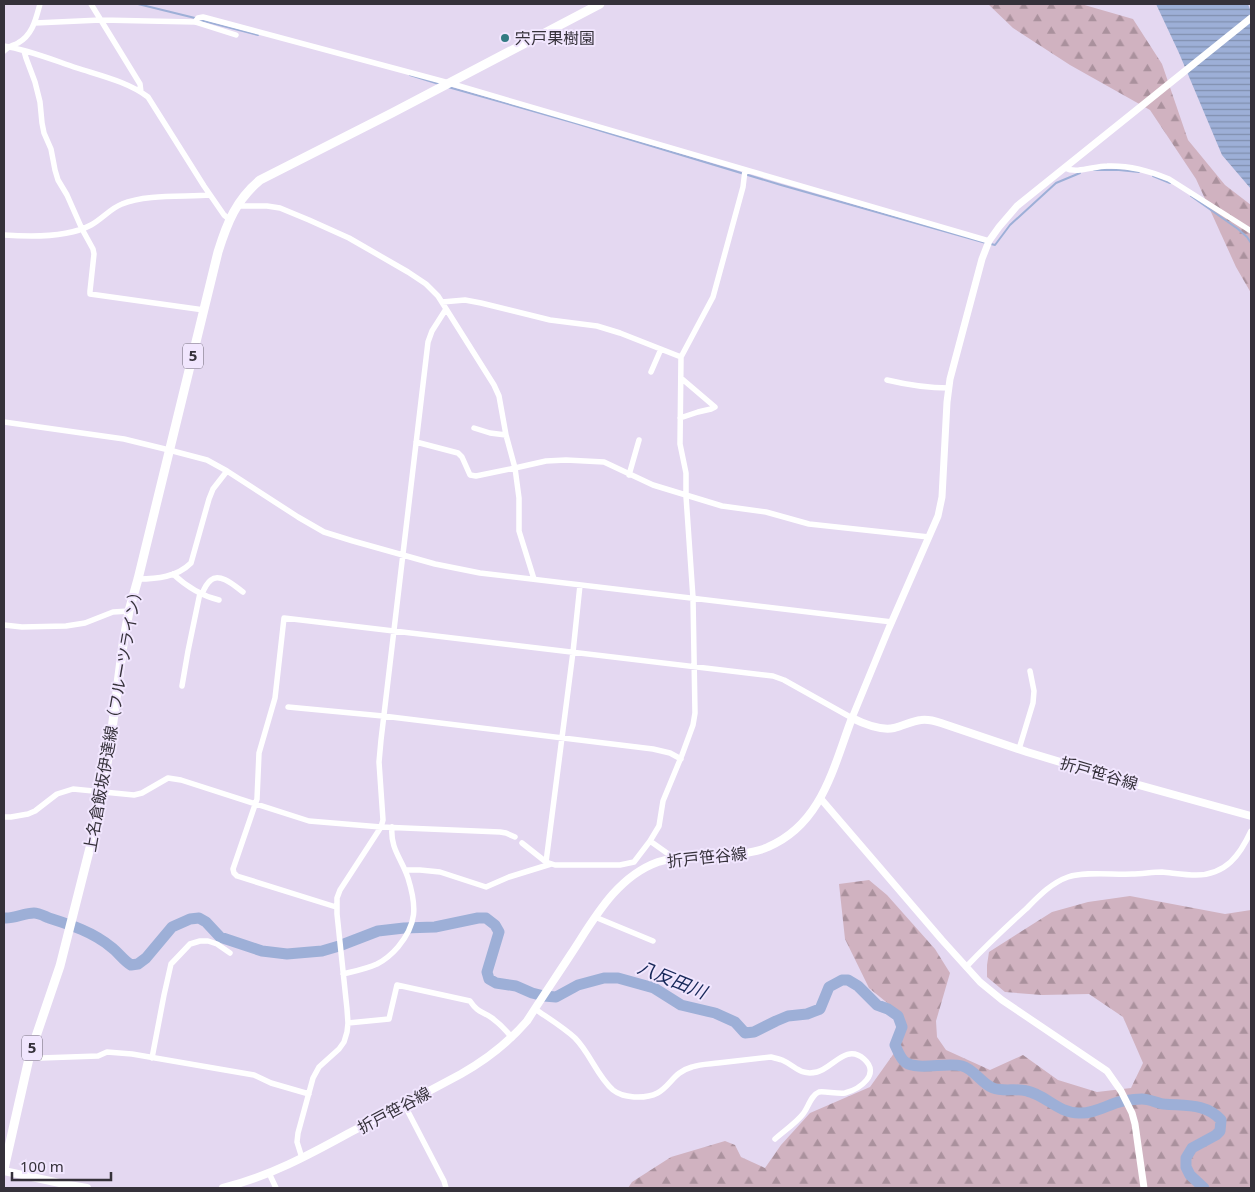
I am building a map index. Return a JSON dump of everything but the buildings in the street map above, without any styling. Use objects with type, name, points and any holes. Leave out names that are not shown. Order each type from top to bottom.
[{"type":"main road","name":"上名倉飯坂伊達線（フルーツライン）","points":[[4,1170],[30,1054],[60,966],[88,857],[103,792],[129,611],[218,252],[229,219],[236,206],[260,180],[449,84],[600,4]]},
{"type":"main road","name":"折戸笹谷線","points":[[223,1188],[252,1180],[302,1158],[479,1064],[512,1038],[527,1021],[606,900],[636,874],[657,862],[674,858],[742,854],[767,848],[795,831],[816,806],[827,787],[852,718],[876,727],[893,728],[922,720],[930,720],[1117,779],[1251,816]]},
{"type":"main road","points":[[4,1170],[87,1188]]},
{"type":"street","points":[[5,48],[23,40],[30,32],[35,23],[40,4]]},
{"type":"street","points":[[91,4],[140,84],[141,92]]},
{"type":"street","points":[[195,22],[198,18],[203,17],[449,84],[989,241]]},
{"type":"street","points":[[336,907],[237,876],[234,873],[234,865],[256,804],[259,753],[274,698],[284,618],[773,676],[784,680],[852,718],[938,516],[942,497],[950,379],[982,259],[989,241],[999,226],[1017,206],[1251,18]]},
{"type":"street","points":[[35,23],[101,20],[195,22],[236,35]]},
{"type":"street","points":[[5,48],[24,51],[114,80],[137,89],[148,97],[210,195],[229,219]]},
{"type":"street","points":[[24,51],[35,82],[44,133],[51,149],[58,180],[93,249],[90,294],[204,310]]},
{"type":"street","points":[[1065,168],[1077,170],[1107,166],[1124,167],[1162,176],[1170,179],[1251,231]]},
{"type":"street","points":[[522,843],[554,865],[620,865],[634,862],[650,841],[658,826],[663,801],[681,759],[693,724],[695,713],[694,598],[686,496],[686,472],[680,444],[682,357],[713,297],[744,187],[745,170]]},
{"type":"street","points":[[4,235],[60,235],[91,225],[121,204],[139,199],[210,195]]},
{"type":"street","points":[[236,206],[280,208],[349,238],[408,272],[426,284],[438,296],[499,396],[506,435],[515,468],[519,498],[519,531],[534,579]]},
{"type":"street","points":[[442,302],[465,300],[481,302],[550,320],[597,326],[620,332],[682,357]]},
{"type":"street","points":[[302,1158],[297,1142],[298,1133],[313,1078],[319,1068],[344,1042],[348,1023],[336,907],[337,898],[340,890],[381,827],[383,820],[379,762],[428,339],[446,309]]},
{"type":"street","points":[[651,372],[661,348]]},
{"type":"street","points":[[680,418],[715,407],[681,378]]},
{"type":"street","points":[[887,380],[920,387],[949,388]]},
{"type":"street","points":[[4,422],[124,439],[207,460],[324,532],[436,564],[480,573],[892,622]]},
{"type":"street","points":[[474,428],[506,435]]},
{"type":"street","points":[[630,475],[639,440]]},
{"type":"street","points":[[416,442],[458,454],[462,457],[470,475],[476,476],[546,461],[604,462],[653,485],[722,506],[766,512],[809,524],[928,537]]},
{"type":"street","points":[[138,579],[154,579],[173,574],[186,568],[191,563],[209,499],[213,489],[227,471]]},
{"type":"street","points":[[173,574],[183,583],[206,597],[219,600]]},
{"type":"street","points":[[182,686],[201,593],[210,581],[215,578],[222,578],[243,592]]},
{"type":"street","points":[[549,863],[580,585]]},
{"type":"street","points":[[4,625],[22,627],[66,626],[85,623],[113,612],[129,611]]},
{"type":"street","points":[[1019,749],[1033,702],[1034,691],[1030,672]]},
{"type":"street","points":[[288,706],[652,749],[681,759]]},
{"type":"street","points":[[4,817],[28,814],[35,811],[51,797],[63,791],[73,789],[134,796],[171,778],[309,822],[392,828],[500,832],[515,837]]},
{"type":"street","points":[[820,799],[980,982],[1002,1000],[1107,1071],[1121,1091],[1132,1112],[1144,1188]]},
{"type":"street","points":[[343,974],[378,964],[387,958],[409,932],[413,922],[413,900],[405,870],[394,850],[392,828]]},
{"type":"street","points":[[966,967],[1046,890],[1062,879],[1072,876],[1154,872],[1208,874],[1227,866],[1242,850],[1251,831]]},
{"type":"street","points":[[650,841],[674,858]]},
{"type":"street","points":[[634,862],[636,874]]},
{"type":"street","points":[[405,870],[440,872],[486,887],[549,863]]},
{"type":"street","points":[[595,917],[653,941]]},
{"type":"street","points":[[152,1058],[171,964],[190,944],[200,941],[217,944],[230,953]]},
{"type":"street","points":[[348,1023],[389,1019],[397,985],[470,1001],[476,1010],[490,1016],[512,1038]]},
{"type":"street","points":[[535,1009],[575,1038],[603,1079],[613,1090],[628,1096],[654,1096],[661,1092],[679,1072],[692,1066],[771,1057],[783,1060],[802,1072],[816,1072],[849,1054],[863,1058],[871,1069],[871,1076],[864,1083],[858,1088],[845,1093],[819,1092],[814,1096],[804,1114],[775,1140]]},
{"type":"street","points":[[30,1054],[41,1058],[98,1056],[107,1052],[132,1054],[254,1075],[271,1083],[309,1094]]},
{"type":"street","points":[[404,1104],[446,1188]]},
{"type":"street","points":[[270,1173],[276,1188]]},
{"type":"green space","points":[[988,4],[1081,4],[1133,19],[1162,64],[1188,140],[1225,185],[1251,205],[1251,293],[1236,267],[1196,179],[1150,110],[1070,65],[1013,28]]},
{"type":"green space","points":[[869,880],[887,895],[935,949],[950,973],[936,1021],[937,1037],[946,1050],[990,1070],[1023,1055],[1058,1080],[1097,1092],[1131,1088],[1143,1063],[1123,1017],[1089,994],[1042,995],[1005,992],[987,977],[989,952],[1052,912],[1088,902],[1130,896],[1225,914],[1251,910],[1251,1188],[628,1188],[632,1182],[671,1157],[725,1141],[735,1145],[741,1157],[765,1168],[781,1145],[810,1113],[870,1087],[897,1049],[902,1015],[869,988],[845,939],[839,884]]},
{"type":"water","points":[[1156,4],[1248,4],[1251,12],[1251,189],[1222,155]]},
{"type":"waterway","points":[[138,4],[195,18]]},
{"type":"waterway","points":[[200,20],[258,35]]},
{"type":"waterway","points":[[410,75],[439,84]]},
{"type":"waterway","points":[[448,87],[986,243]]},
{"type":"waterway","points":[[1094,170],[1139,172]]},
{"type":"waterway","points":[[991,244],[995,245],[1010,225],[1056,183],[1080,173]]},
{"type":"waterway","points":[[1153,176],[1170,183]]},
{"type":"waterway","points":[[1191,196],[1238,229],[1251,243]]},
{"type":"waterway","name":"八反田川","points":[[4,918],[36,913],[74,926],[104,942],[131,965],[138,964],[146,958],[172,927],[190,919],[199,918],[206,922],[220,937],[262,951],[287,954],[322,951],[378,931],[435,927],[486,918],[495,925],[499,932],[487,972],[489,979],[496,983],[516,986],[544,996],[556,997],[578,985],[604,978],[618,978],[654,988],[681,1005],[715,1013],[735,1022],[745,1033],[754,1032],[788,1016],[807,1014],[820,1009],[829,987],[842,980],[848,980],[858,986],[877,1005],[888,1009],[898,1016],[902,1027],[895,1045],[902,1058],[910,1065],[962,1066],[993,1088],[1023,1090],[1034,1093],[1058,1107],[1072,1112],[1091,1112],[1117,1102],[1142,1099],[1164,1104],[1195,1106],[1209,1111],[1221,1120],[1220,1131],[1192,1148],[1186,1158],[1186,1167],[1190,1175],[1204,1188]]},
{"type":"place","name":"宍戸果樹園","points":[[505,38]]}]
